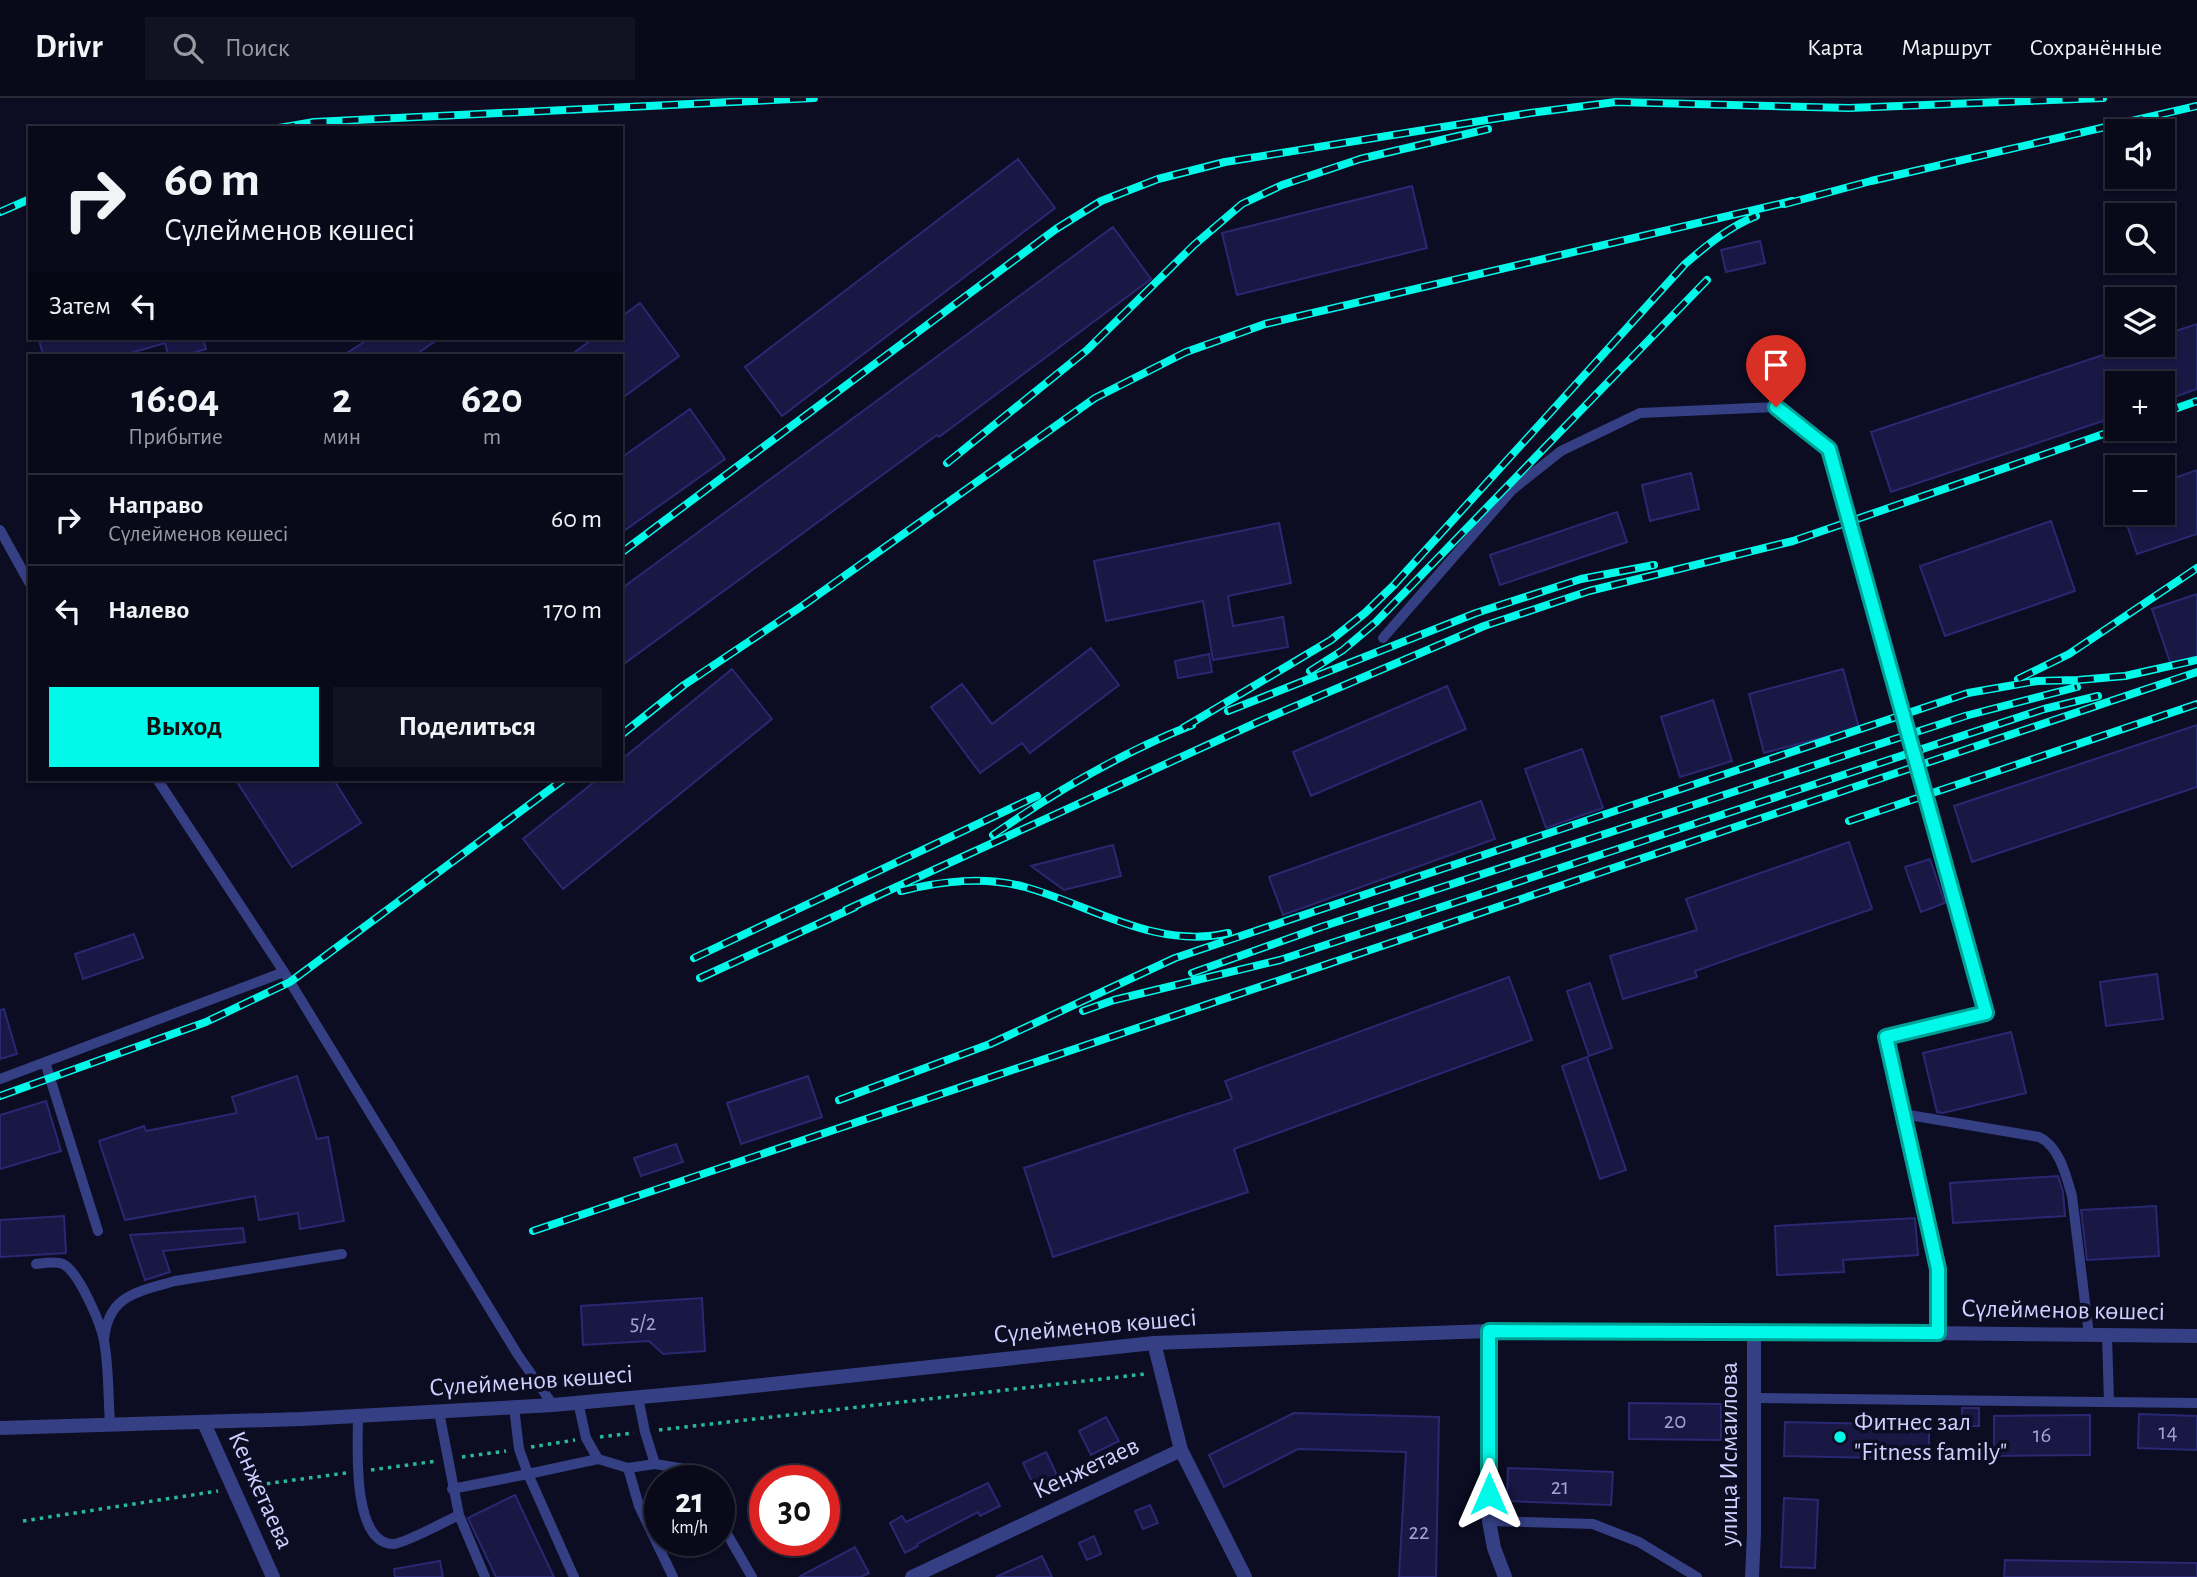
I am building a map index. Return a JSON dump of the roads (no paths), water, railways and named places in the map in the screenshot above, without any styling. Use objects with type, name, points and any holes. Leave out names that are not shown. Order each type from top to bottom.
[{"type":"street","name":"Сүлейменов көшесі","points":[[0,1428],[110,1423],[204,1423],[553,1405],[1154,1343],[1489,1331],[2197,1336]]},
{"type":"street","points":[[1489,1331],[1489,1521],[1494,1548],[1505,1577]]},
{"type":"street","name":"улица Исмаилова","points":[[1752,1577],[1754,1331]]},
{"type":"street","name":"Кенжетаев","points":[[912,1577],[1181,1450],[1154,1343]]},
{"type":"street","name":"Кенжетаева","points":[[204,1423],[273,1577]]},
{"type":"street","points":[[1181,1450],[1245,1577]]},
{"type":"lane","points":[[1383,638],[1512,490],[1561,451],[1640,413],[1776,407],[1829,449],[1986,1013],[1886,1037],[1938,1269],[1938,1333]]},
{"type":"lane","points":[[0,530],[28,580]]},
{"type":"lane","points":[[158,781],[284,972],[518,1355],[553,1405]]},
{"type":"lane","points":[[0,1079],[284,972]]},
{"type":"lane","points":[[45,1062],[98,1231]]},
{"type":"lane","points":[[1903,1114],[2039,1137],[2049,1142],[2072,1196],[2090,1335]]},
{"type":"lane","points":[[110,1423],[104,1340],[108,1315],[116,1304],[153,1287],[175,1281],[342,1254]]},
{"type":"lane","points":[[36,1264],[64,1264],[72,1272],[92,1309],[104,1340]]},
{"type":"lane","points":[[2107,1335],[2109,1402]]},
{"type":"lane","points":[[638,1397],[655,1464]]},
{"type":"lane","points":[[1755,1398],[2197,1403]]},
{"type":"lane","points":[[578,1402],[586,1438],[598,1459]]},
{"type":"lane","points":[[514,1407],[519,1449],[574,1577]]},
{"type":"lane","points":[[439,1412],[459,1515],[485,1577]]},
{"type":"lane","points":[[358,1416],[363,1512],[374,1534],[383,1541],[395,1544],[459,1515]]},
{"type":"lane","points":[[452,1489],[598,1459],[628,1468],[661,1465]]},
{"type":"lane","points":[[628,1468],[639,1506],[673,1577]]},
{"type":"lane","points":[[1489,1521],[1593,1524],[1639,1542],[1697,1577]]},
{"type":"lane","points":[[735,1548],[752,1577]]},
{"type":"railway","points":[[291,126],[314,122],[814,98]]},
{"type":"railway","points":[[623,552],[1056,229],[1101,201],[1158,179],[1225,162],[1530,113],[1616,102],[1849,108],[2103,98]]},
{"type":"railway","points":[[1785,204],[1871,181],[2197,106]]},
{"type":"railway","points":[[947,463],[1087,350],[1194,245],[1242,204],[1282,185],[1360,159],[1488,129]]},
{"type":"railway","points":[[0,212],[28,200]]},
{"type":"railway","points":[[623,733],[684,685],[805,604],[1095,398],[1186,352],[1265,324],[1792,201]]},
{"type":"railway","points":[[1183,728],[1331,640],[1365,613],[1394,585],[1685,264],[1727,231],[1756,216]]},
{"type":"railway","points":[[1310,671],[1343,650],[1376,622],[1707,280]]},
{"type":"railway","points":[[2175,409],[2197,401]]},
{"type":"railway","points":[[846,910],[1258,722],[1484,626],[1589,591],[1793,541],[2105,433]]},
{"type":"railway","points":[[1228,711],[1476,613],[1581,579],[1654,565]]},
{"type":"railway","points":[[2018,679],[2069,654],[2197,568]]},
{"type":"railway","points":[[839,1100],[990,1044],[1175,958],[1968,693],[2037,681],[2125,676],[2197,660]]},
{"type":"railway","points":[[533,1231],[2197,672]]},
{"type":"railway","points":[[1192,973],[1321,927],[1965,716],[2077,687]]},
{"type":"railway","points":[[1083,1011],[1114,1000],[1280,960],[2044,709],[2098,696]]},
{"type":"railway","points":[[1849,821],[2197,704]]},
{"type":"railway","points":[[993,835],[1090,774],[1192,725]]},
{"type":"railway","points":[[0,1096],[206,1022],[290,982],[561,781]]},
{"type":"railway","points":[[694,958],[1037,796]]},
{"type":"railway","points":[[901,891],[947,882],[1010,884],[1150,931],[1175,936],[1202,937],[1228,933]]},
{"type":"railway","points":[[700,978],[855,907]]},
{"type":"place","name":"Фитнес зал \"Fitness family\"","points":[[1840,1437]]}]
